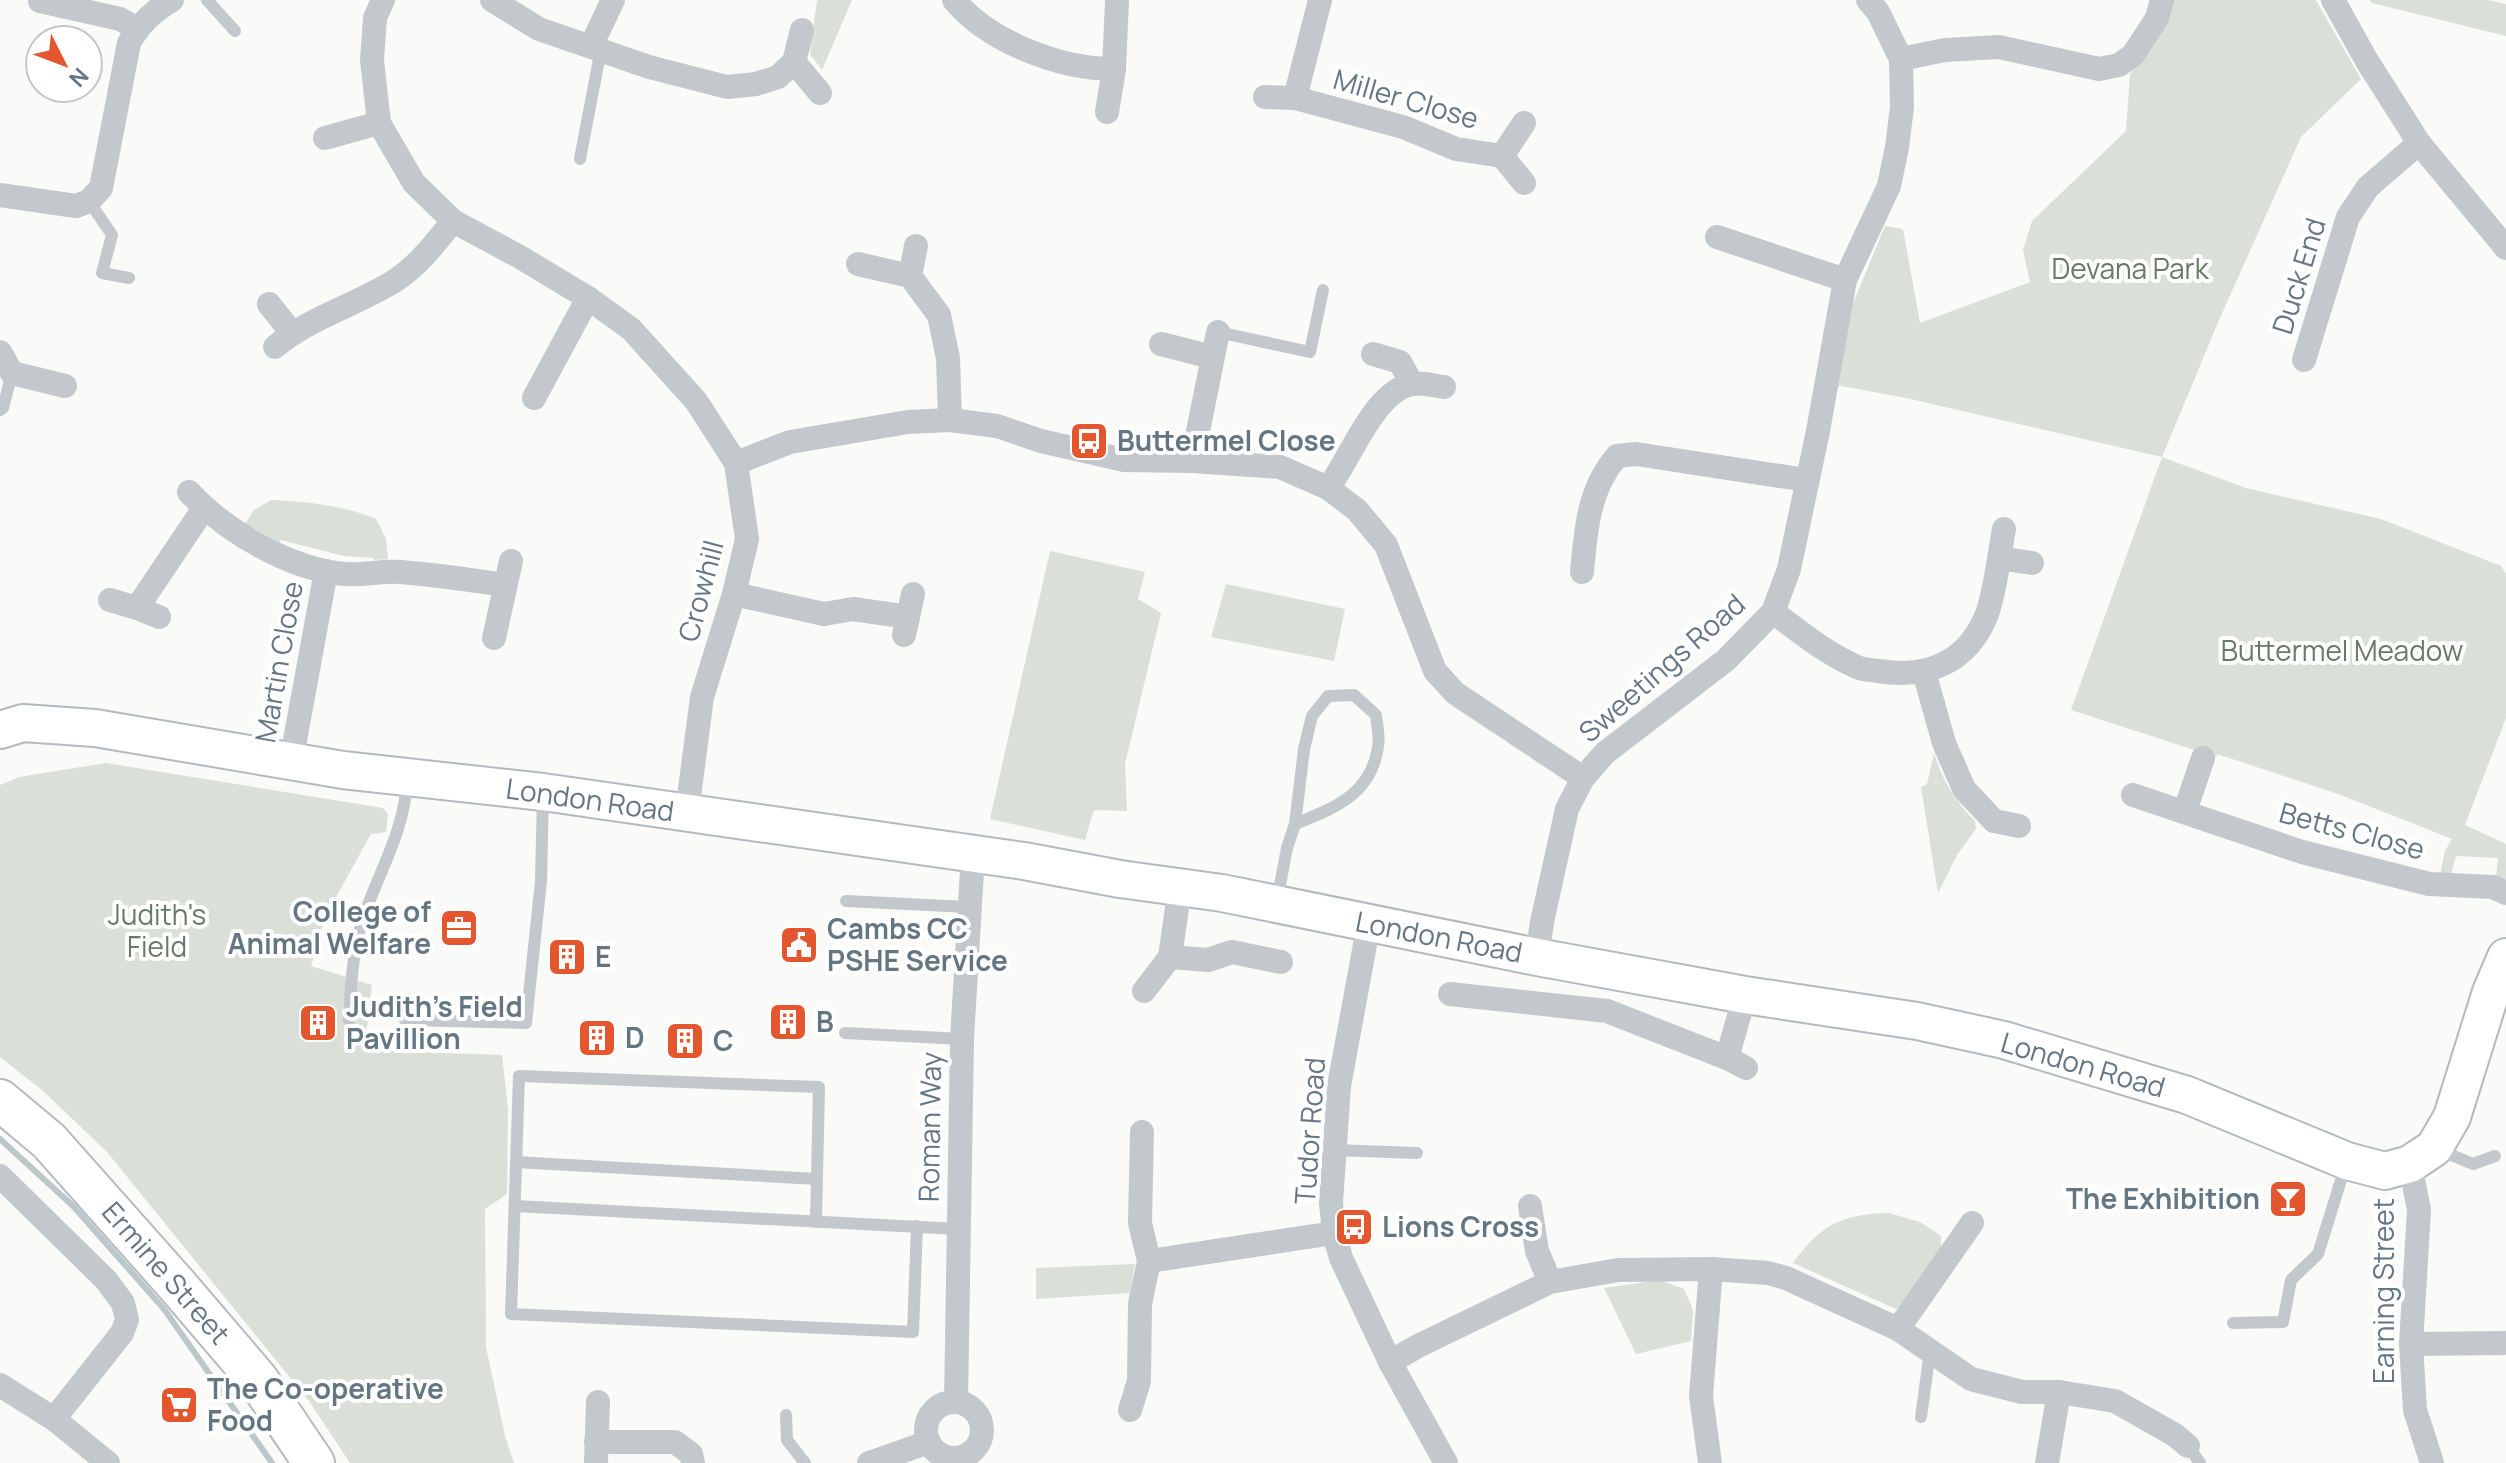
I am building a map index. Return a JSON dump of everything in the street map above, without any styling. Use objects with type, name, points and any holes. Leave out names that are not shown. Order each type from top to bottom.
[{"type":"main road","name":"Ermine Street","points":[[0,1100],[49,1141],[176,1284],[258,1380],[314,1463]]},
{"type":"street","points":[[0,195],[76,206],[89,201],[101,188],[129,43],[137,29],[156,9],[172,0]]},
{"type":"street","name":"Crowhill","points":[[383,0],[375,18],[372,60],[379,123],[414,183],[453,221],[588,298],[631,329],[696,401],[736,463],[747,539],[734,594],[702,697],[687,812]]},
{"type":"street","points":[[492,0],[539,29],[649,67],[727,87],[756,84],[778,77],[794,62],[802,30]]},
{"type":"street","points":[[596,47],[613,0]]},
{"type":"street","points":[[1107,112],[1114,69],[1117,0]]},
{"type":"street","name":"Miller Close","points":[[1295,98],[1320,0]]},
{"type":"street","name":"Sweetings Road","points":[[1537,957],[1567,809],[1583,778],[1605,753],[1726,660],[1773,612],[1789,569],[1845,280],[1889,186],[1902,107],[1901,59],[1878,12],[1868,0]]},
{"type":"street","points":[[1901,59],[1945,50],[1999,47],[2099,69],[2119,65],[2133,55],[2141,43],[2157,18],[2162,0]]},
{"type":"street","points":[[2333,0],[2419,143],[2506,248]]},
{"type":"street","points":[[40,1],[73,4],[120,19],[137,29]]},
{"type":"street","points":[[960,17],[1037,55],[1089,69],[1114,69]]},
{"type":"street","points":[[794,62],[820,93]]},
{"type":"street","name":"Miller Close","points":[[1265,97],[1295,98],[1403,127],[1456,149],[1502,156],[1524,183]]},
{"type":"street","points":[[325,138],[379,123]]},
{"type":"street","name":"Miller Close","points":[[1502,156],[1524,123]]},
{"type":"street","name":"Duck End","points":[[2304,360],[2348,217],[2368,187],[2419,143]]},
{"type":"street","points":[[269,304],[283,340],[395,280],[423,258],[453,221]]},
{"type":"street","points":[[1717,237],[1845,280]]},
{"type":"street","points":[[910,276],[916,246]]},
{"type":"street","points":[[858,264],[910,276],[939,315],[948,358],[950,420]]},
{"type":"street","points":[[534,398],[588,298]]},
{"type":"street","points":[[1192,461],[1218,332]]},
{"type":"street","points":[[1161,344],[1212,357]]},
{"type":"street","points":[[1373,354],[1400,362],[1412,384]]},
{"type":"street","points":[[6,363],[65,386]]},
{"type":"street","points":[[1328,488],[1343,469],[1361,430],[1386,399],[1412,384],[1444,387]]},
{"type":"street","points":[[736,463],[790,442],[908,422],[950,420],[997,426],[1041,441],[1124,460],[1280,467],[1328,488],[1357,510],[1386,545],[1405,587],[1435,671],[1455,693],[1583,778]]},
{"type":"street","points":[[1582,572],[1588,512],[1603,472],[1617,456],[1636,454],[1806,480]]},
{"type":"street","name":"Martin Close","points":[[110,600],[148,613],[196,500],[247,539],[296,562],[326,571],[347,575],[396,571],[508,573],[494,638]]},
{"type":"street","points":[[1773,612],[1825,650],[1857,668],[1894,674],[1924,672],[1953,661],[1987,614],[2004,529]]},
{"type":"street","points":[[1999,558],[2032,563]]},
{"type":"street","name":"Martin Close","points":[[291,762],[326,571]]},
{"type":"street","points":[[734,594],[824,614],[853,609],[909,615]]},
{"type":"street","points":[[1924,672],[1944,743],[1964,789],[1991,826],[2019,826]]},
{"type":"street","name":"London Road","points":[[0,730],[23,723],[95,728],[291,762],[687,812],[973,854],[1277,904],[1537,957],[1745,995],[1917,1021],[2004,1040],[2187,1095],[2347,1161],[2385,1171],[2422,1156]]},
{"type":"street","points":[[2185,811],[2203,758]]},
{"type":"street","name":"Betts Close","points":[[2133,795],[2302,852],[2429,884],[2493,887],[2506,893]]},
{"type":"street","name":"Roman Way","points":[[956,1402],[962,1039],[973,854]]},
{"type":"street","points":[[1144,991],[1170,957],[1180,887]]},
{"type":"street","name":"Tudor Road","points":[[1369,923],[1339,1086],[1331,1203],[1334,1233],[1341,1258],[1390,1362],[1446,1463]]},
{"type":"street","points":[[1170,957],[1208,960],[1232,952],[1281,962]]},
{"type":"street","points":[[2422,1156],[2452,1117],[2491,992],[2506,957]]},
{"type":"street","name":"London Road","points":[[1450,994],[1607,1011],[1737,1063],[1745,995]]},
{"type":"street","points":[[1130,1410],[1139,1381],[1140,1304],[1149,1261],[1140,1223],[1142,1132]]},
{"type":"street","name":"Earning Street","points":[[2422,1156],[2411,1344],[2415,1410],[2432,1463]]},
{"type":"street","points":[[0,1176],[106,1280],[123,1303],[125,1311],[127,1320],[122,1333],[54,1419]]},
{"type":"street","points":[[1530,1206],[1537,1251],[1550,1282]]},
{"type":"street","points":[[1898,1329],[1972,1223]]},
{"type":"street","points":[[1149,1261],[1334,1233]]},
{"type":"street","points":[[1710,1463],[1701,1396],[1711,1269]]},
{"type":"street","points":[[1390,1362],[1550,1282],[1618,1270],[1711,1269],[1768,1273],[1786,1278],[1898,1329],[1971,1379],[2022,1392],[2059,1392],[2115,1401],[2187,1442]]},
{"type":"street","points":[[2411,1344],[2506,1343]]},
{"type":"street","points":[[0,1385],[54,1419],[108,1463]]},
{"type":"street","points":[[2047,1463],[2059,1392]]},
{"type":"street","points":[[598,1402],[596,1453],[675,1442],[691,1454],[693,1463]]},
{"type":"street","points":[[956,1402],[971,1407],[978,1416],[982,1431],[976,1447],[961,1457],[949,1457],[934,1450],[926,1433],[929,1416],[945,1403],[956,1402]]},
{"type":"street","points":[[869,1463],[929,1442]]},
{"type":"lane","points":[[207,0],[235,31]]},
{"type":"lane","points":[[580,159],[596,47]]},
{"type":"lane","points":[[89,201],[112,235],[102,273],[129,278]]},
{"type":"lane","points":[[1218,332],[1310,352],[1323,290]]},
{"type":"lane","points":[[0,410],[3,408],[6,363]]},
{"type":"lane","points":[[1277,904],[1287,848],[1295,824],[1304,749],[1312,716],[1328,696],[1354,695],[1376,715],[1379,746],[1367,782],[1338,806],[1295,824]]},
{"type":"lane","points":[[349,1020],[352,965],[361,923],[395,836],[404,807],[407,778]]},
{"type":"lane","points":[[405,1020],[526,1023],[541,881],[543,792]]},
{"type":"lane","points":[[846,901],[968,907]]},
{"type":"lane","points":[[845,1033],[962,1039]]},
{"type":"lane","points":[[816,1222],[819,1087],[519,1076],[511,1314],[913,1332],[917,1226]]},
{"type":"lane","points":[[1333,1150],[1417,1153]]},
{"type":"lane","points":[[2422,1156],[2473,1164],[2495,1156]]},
{"type":"lane","points":[[2233,1323],[2283,1322],[2291,1280],[2318,1254],[2347,1161]]},
{"type":"lane","points":[[516,1162],[817,1179]]},
{"type":"lane","points":[[515,1206],[958,1229]]},
{"type":"lane","points":[[1921,1417],[1930,1351]]},
{"type":"lane","points":[[786,1415],[787,1440],[805,1463]]},
{"type":"green space","points":[[817,0],[852,0],[822,70],[810,54]]},
{"type":"green space","name":"Devana Park","points":[[2172,0],[2316,0],[2361,79],[2301,137],[2162,457],[1906,398],[1836,385],[1844,325],[1885,226],[1903,229],[1920,323],[2030,282],[2023,250],[2032,221],[2126,131],[2130,74],[2165,21]]},
{"type":"green space","points":[[2370,0],[2488,0],[2506,4],[2506,36],[2372,3]]},
{"type":"green space","name":"Buttermel Meadow","points":[[2162,457],[2246,488],[2381,519],[2501,566],[2506,574],[2506,718],[2465,825],[2506,844],[2506,880],[2496,878],[2498,858],[2456,856],[2451,874],[2440,875],[2445,851],[2452,839],[2341,795],[2071,710]]},
{"type":"green space","points":[[271,500],[338,507],[376,519],[386,539],[388,559],[344,556],[279,542],[245,524],[254,510]]},
{"type":"green space","points":[[1050,551],[1145,572],[1138,599],[1161,613],[1125,764],[1127,811],[1094,810],[1085,840],[990,819]]},
{"type":"green space","points":[[1226,584],[1345,609],[1334,661],[1211,637]]},
{"type":"green space","points":[[1934,753],[1950,790],[1975,821],[1976,829],[1957,855],[1938,893],[1921,787],[1927,784]]},
{"type":"green space","name":"Judith's Field","points":[[106,763],[383,808],[388,814],[386,832],[371,834],[326,915],[311,966],[372,985],[364,1050],[502,1055],[508,1109],[507,1194],[485,1209],[486,1347],[505,1436],[514,1463],[350,1463],[309,1401],[107,1152],[42,1090],[0,1057],[0,785],[19,777]]},
{"type":"green space","points":[[1889,1213],[1920,1222],[1941,1236],[1941,1250],[1906,1304],[1896,1309],[1793,1263],[1813,1239],[1834,1224],[1859,1216]]},
{"type":"green space","points":[[1135,1264],[1130,1293],[1036,1299],[1036,1268]]},
{"type":"green space","points":[[1660,1280],[1684,1289],[1693,1310],[1691,1341],[1636,1354],[1604,1288]]},
{"type":"waterway","points":[[0,1139],[73,1206],[164,1309],[272,1463]]},
{"type":"place","name":"Buttermel Close","points":[[1089,441]]},
{"type":"place","name":"College of Animal Welfare","points":[[459,928]]},
{"type":"place","name":"Cambs CC PSHE Service","points":[[799,945]]},
{"type":"place","name":"E","points":[[567,957]]},
{"type":"place","name":"B","points":[[788,1022]]},
{"type":"place","name":"Judith's Field Pavillion","points":[[318,1023]]},
{"type":"place","name":"D","points":[[597,1038]]},
{"type":"place","name":"C","points":[[685,1041]]},
{"type":"place","name":"The Exhibition","points":[[2288,1199]]},
{"type":"place","name":"Lions Cross","points":[[1354,1227]]},
{"type":"place","name":"The Co-operative Food","points":[[179,1405]]}]
